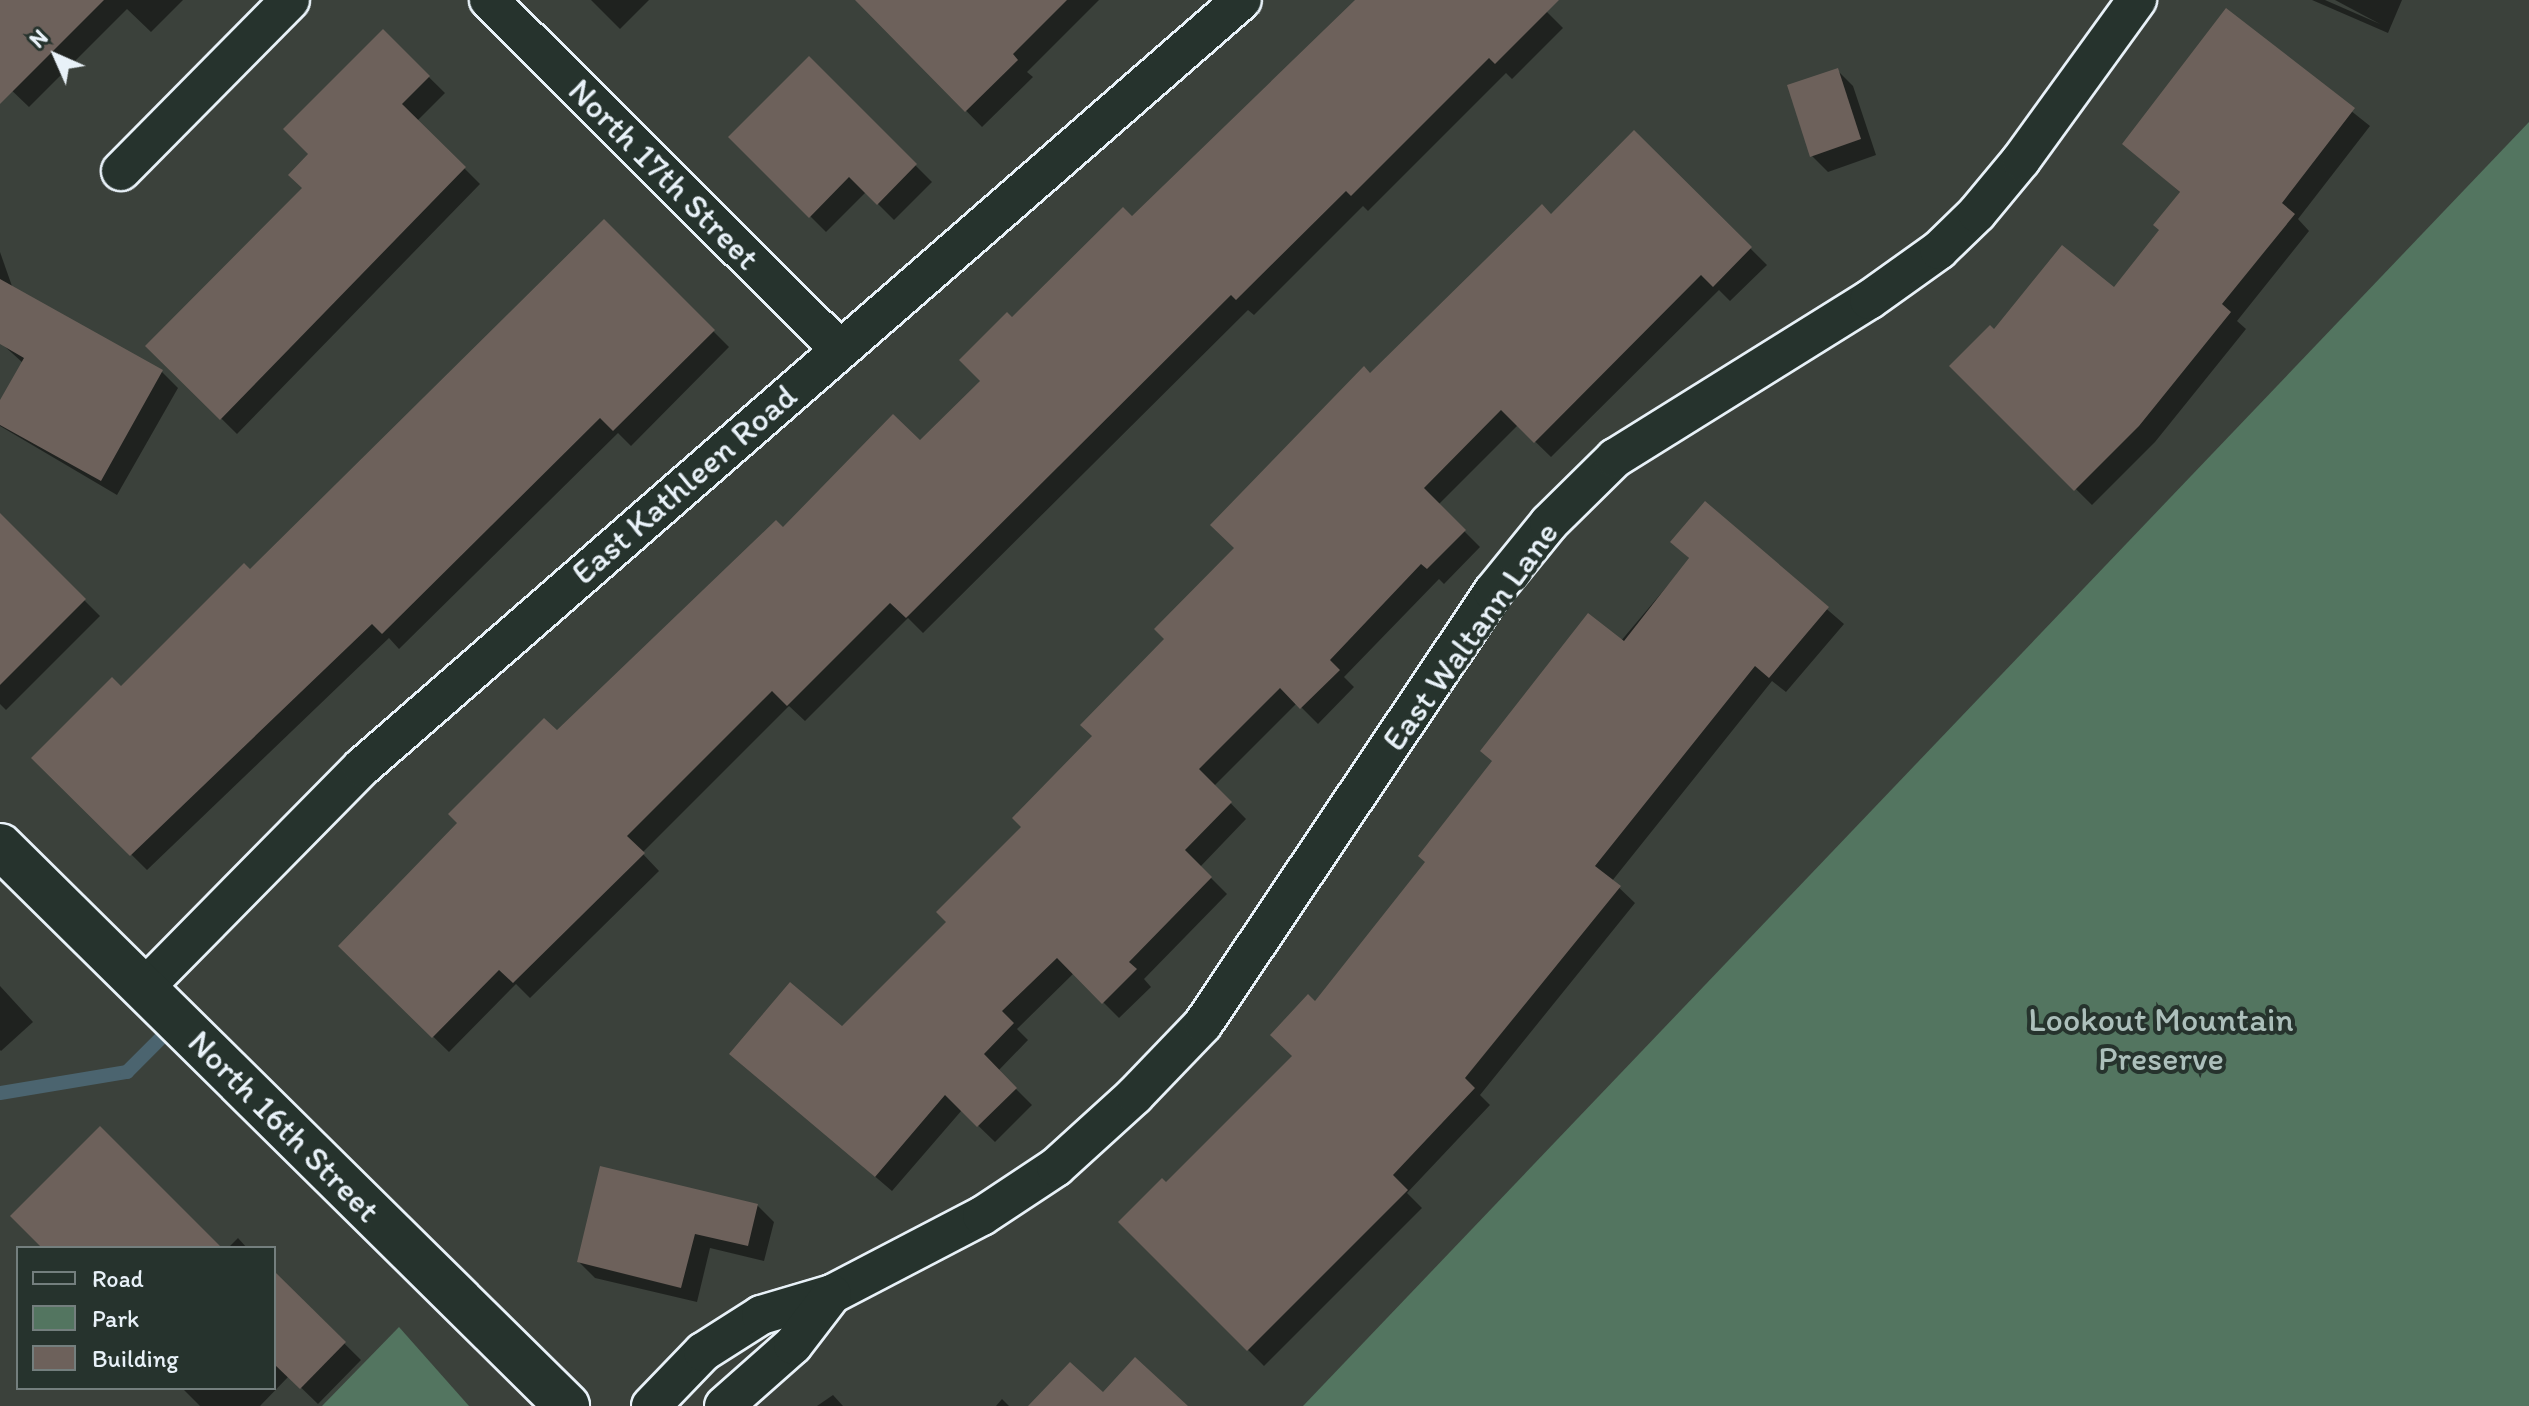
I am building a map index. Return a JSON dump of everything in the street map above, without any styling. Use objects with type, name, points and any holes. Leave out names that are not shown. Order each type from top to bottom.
[{"type":"street","points":[[121,171],[290,0]]},
{"type":"street","name":"North 17th Street","points":[[489,0],[838,348]]},
{"type":"street","name":"East Kathleen Road","points":[[144,988],[362,767],[838,348],[1242,0]]},
{"type":"street","name":"East Waltann Lane","points":[[659,1404],[703,1352],[761,1315],[832,1294],[982,1216],[1044,1175],[1135,1095],[1203,1024],[1493,592],[1549,523],[1615,458],[1869,300],[1939,250],[1977,213],[2021,160],[2137,0]]},
{"type":"street","name":"North 16th Street","points":[[0,846],[567,1406]]},
{"type":"street","name":"East Waltann Lane","points":[[724,1406],[793,1345],[832,1294]]},
{"type":"street","points":[[736,1331],[772,1361]]},
{"type":"green space","name":"Lookout Mountain Preserve","points":[[2529,122],[2529,1406],[1303,1406]]},
{"type":"green space","points":[[399,1327],[469,1406],[322,1406]]},
{"type":"building","points":[[0,0],[104,0],[0,104]]},
{"type":"building","points":[[855,0],[1067,0],[1013,54],[1018,60],[965,112]]},
{"type":"building","points":[[1355,0],[1559,0],[1495,64],[1489,58],[1351,196],[1346,191],[1236,300],[1231,295],[906,618],[890,603],[787,706],[772,691],[627,836],[645,853],[513,983],[499,970],[432,1038],[338,946],[457,823],[448,814],[544,718],[557,730],[776,520],[783,527],[893,414],[920,440],[980,381],[959,360],[1007,312],[1012,317],[1123,207],[1132,216]]},
{"type":"building","points":[[2226,8],[2355,108],[2282,203],[2295,214],[2222,304],[2231,312],[2139,426],[2074,491],[1949,366],[1990,325],[1994,329],[2062,245],[2114,287],[2159,230],[2153,225],[2180,192],[2122,144]]},
{"type":"building","points":[[383,29],[430,76],[402,104],[466,167],[220,420],[145,346],[302,188],[288,175],[308,154],[283,129]]},
{"type":"building","points":[[809,56],[917,164],[877,205],[849,177],[809,218],[728,137]]},
{"type":"building","points":[[1838,68],[1861,139],[1810,157],[1787,85]]},
{"type":"building","points":[[1634,130],[1752,247],[1713,287],[1701,275],[1534,443],[1501,410],[1424,488],[1466,530],[1427,569],[1421,564],[1330,660],[1340,670],[1300,709],[1280,688],[1199,769],[1232,802],[1185,850],[1212,877],[1129,962],[1137,969],[1102,1004],[1057,958],[1002,1011],[1014,1023],[984,1054],[1017,1088],[977,1127],[945,1095],[875,1177],[729,1054],[790,982],[842,1026],[946,922],[936,912],[1021,827],[1012,818],[1092,736],[1080,725],[1164,639],[1154,629],[1234,548],[1210,525],[1364,366],[1370,373],[1542,204],[1551,214]]},
{"type":"building","points":[[604,219],[715,330],[613,431],[600,418],[382,634],[372,624],[130,856],[31,758],[112,677],[121,686],[244,563],[250,569]]},
{"type":"building","points":[[0,279],[163,370],[101,481],[0,425],[0,400],[24,358],[0,344]]},
{"type":"building","points":[[1705,501],[1829,607],[1769,678],[1755,666],[1595,866],[1621,886],[1465,1078],[1475,1088],[1393,1175],[1408,1190],[1247,1351],[1118,1222],[1162,1178],[1166,1182],[1292,1056],[1270,1035],[1308,994],[1315,1001],[1425,862],[1418,856],[1492,761],[1480,751],[1588,613],[1624,641],[1689,558],[1670,542]]},
{"type":"building","points":[[0,513],[86,599],[0,685]]},
{"type":"building","points":[[100,1126],[220,1246],[40,1246],[10,1216]]},
{"type":"building","points":[[600,1166],[758,1204],[748,1246],[695,1234],[681,1288],[577,1262]]},
{"type":"building","points":[[276,1273],[346,1342],[300,1389],[276,1366]]},
{"type":"building","points":[[1135,1357],[1188,1406],[1028,1406],[1070,1362],[1103,1392]]},
{"type":"waterway","points":[[0,1093],[127,1072],[175,1024]]}]
